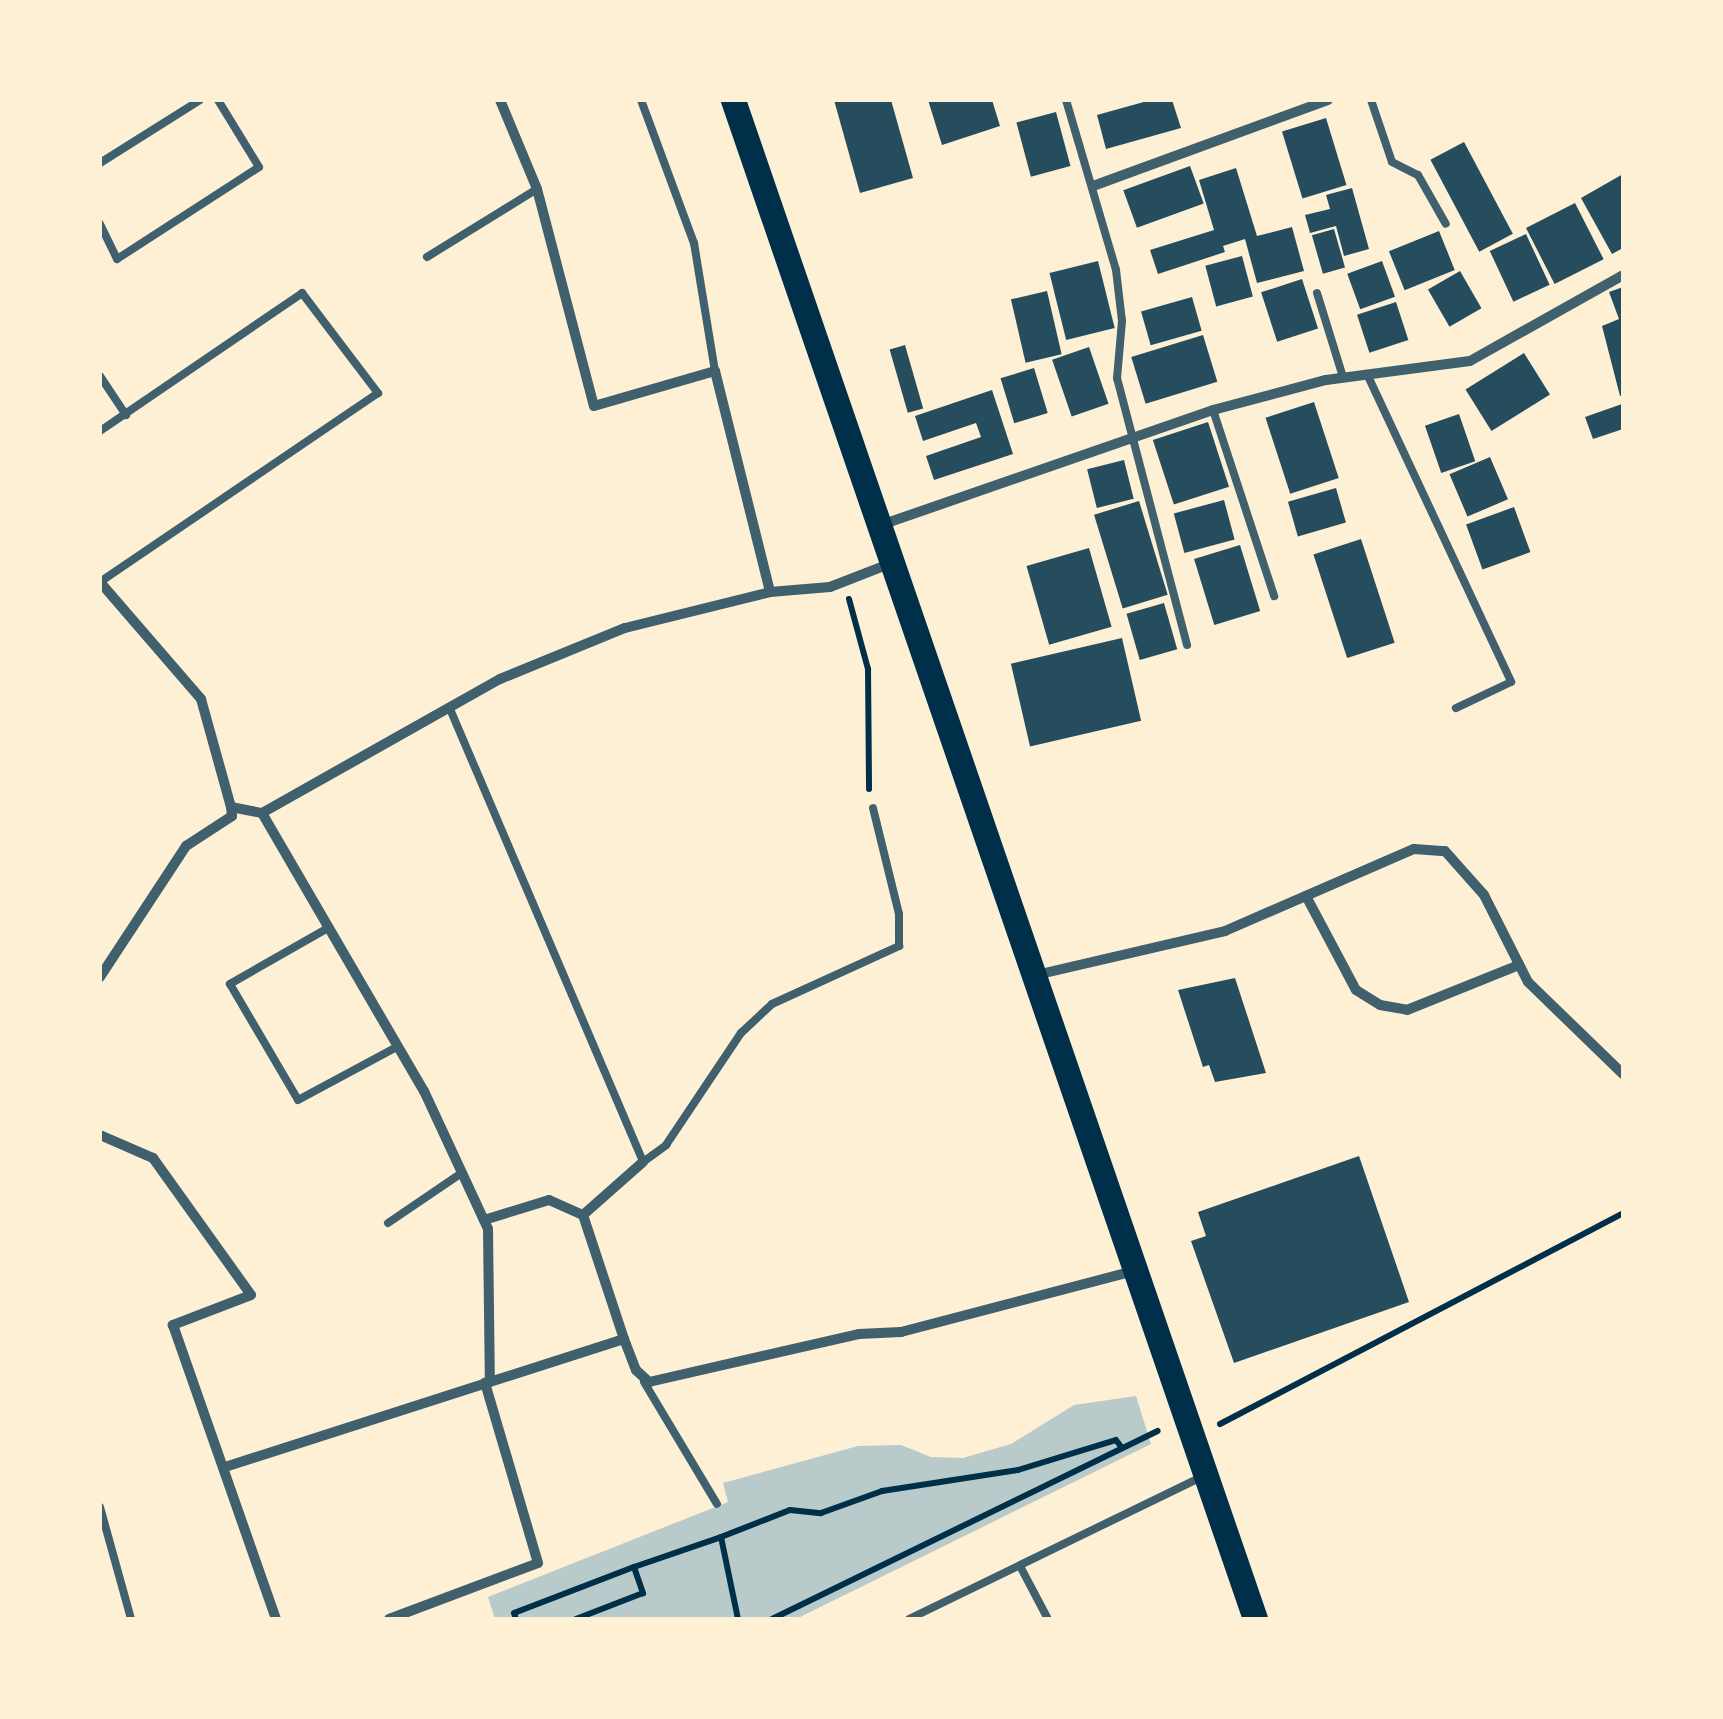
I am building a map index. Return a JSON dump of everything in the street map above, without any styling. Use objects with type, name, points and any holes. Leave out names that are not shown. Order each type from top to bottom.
[{"type":"main road","points":[[733,100],[1254,1619]]},
{"type":"street","points":[[500,100],[537,189],[594,406],[716,371],[770,592]]},
{"type":"street","points":[[1092,186],[1328,100]]},
{"type":"street","points":[[880,526],[1213,410],[1343,377],[1470,361],[1623,275]]},
{"type":"street","points":[[230,807],[262,813],[500,679],[625,628],[770,592],[845,584],[893,563]]},
{"type":"street","points":[[100,582],[201,699],[232,816],[186,846],[100,976]]},
{"type":"street","points":[[262,813],[396,1048],[484,1220],[488,1382],[538,1564],[389,1619]]},
{"type":"street","points":[[1035,975],[1225,931],[1414,849],[1444,851],[1484,895],[1528,982],[1623,1074]]},
{"type":"street","points":[[1306,896],[1356,990],[1380,1005],[1408,1010],[1519,965]]},
{"type":"street","points":[[100,1134],[153,1158],[251,1295],[172,1325],[276,1619]]},
{"type":"street","points":[[583,1215],[643,1162]]},
{"type":"street","points":[[484,1220],[549,1200],[583,1215],[636,1370],[649,1382],[859,1334],[901,1332],[1136,1270]]},
{"type":"street","points":[[225,1467],[624,1339]]},
{"type":"lane","points":[[100,162],[200,100]]},
{"type":"lane","points":[[100,224],[117,259],[258,167],[218,100]]},
{"type":"lane","points":[[641,100],[694,244],[716,371]]},
{"type":"lane","points":[[1066,100],[1116,270],[1122,321],[1118,378],[1130,437],[1187,645]]},
{"type":"lane","points":[[1371,100],[1392,162],[1418,174],[1446,224]]},
{"type":"lane","points":[[427,257],[537,189]]},
{"type":"lane","points":[[100,431],[302,293],[378,394],[100,582]]},
{"type":"lane","points":[[1317,293],[1343,377]]},
{"type":"lane","points":[[1367,374],[1511,682],[1456,708]]},
{"type":"lane","points":[[100,376],[126,415]]},
{"type":"lane","points":[[1213,410],[1274,596]]},
{"type":"lane","points":[[450,709],[643,1162],[666,1145],[741,1032],[772,1004],[898,946],[899,914],[872,808]]},
{"type":"lane","points":[[328,928],[230,984],[298,1100],[396,1048]]},
{"type":"lane","points":[[388,1224],[460,1174]]},
{"type":"lane","points":[[636,1370],[718,1504]]},
{"type":"lane","points":[[909,1619],[937,1609],[1205,1475]]},
{"type":"lane","points":[[100,1507],[132,1619]]},
{"type":"lane","points":[[1020,1566],[1048,1619]]},
{"type":"lane","points":[[932,1619],[937,1609]]},
{"type":"path","points":[[845,584],[868,669],[872,808]]},
{"type":"path","points":[[1220,1424],[1623,1213]]},
{"type":"path","points":[[772,1619],[1158,1431]]},
{"type":"path","points":[[516,1619],[514,1613],[790,1510],[821,1513],[882,1492],[1018,1470],[1116,1440],[1122,1448]]},
{"type":"path","points":[[721,1536],[738,1619]]},
{"type":"path","points":[[576,1619],[644,1593],[634,1567]]},
{"type":"shaded area","points":[[1136,1396],[1151,1444],[796,1619],[495,1619],[488,1597],[728,1502],[723,1483],[858,1446],[901,1445],[931,1457],[963,1458],[1011,1444],[1074,1405]]},
{"type":"building","points":[[834,100],[891,100],[913,178],[860,193]]},
{"type":"building","points":[[928,100],[992,100],[1000,126],[942,145]]},
{"type":"building","points":[[1151,100],[1172,100],[1181,128],[1106,149],[1097,115]]},
{"type":"building","points":[[1056,112],[1070,166],[1031,177],[1016,123]]},
{"type":"building","points":[[1326,118],[1346,185],[1302,198],[1282,131]]},
{"type":"building","points":[[1464,142],[1513,234],[1479,252],[1430,160]]},
{"type":"building","points":[[1190,166],[1204,204],[1137,228],[1123,190]]},
{"type":"building","points":[[1236,168],[1257,236],[1292,227],[1304,271],[1257,283],[1245,239],[1223,246],[1225,252],[1158,274],[1150,250],[1214,230],[1199,180]]},
{"type":"building","points":[[1623,174],[1623,248],[1612,254],[1581,198]]},
{"type":"building","points":[[1352,188],[1369,249],[1344,256],[1336,226],[1310,233],[1305,215],[1330,209],[1326,195]]},
{"type":"building","points":[[1575,203],[1604,259],[1555,284],[1526,228]]},
{"type":"building","points":[[1334,229],[1345,267],[1323,274],[1312,235]]},
{"type":"building","points":[[1439,231],[1455,270],[1405,290],[1389,251]]},
{"type":"building","points":[[1526,234],[1550,285],[1513,302],[1490,251]]},
{"type":"building","points":[[1242,256],[1253,297],[1216,306],[1205,266]]},
{"type":"building","points":[[1098,261],[1115,328],[1066,340],[1049,273]]},
{"type":"building","points":[[1382,261],[1395,297],[1360,309],[1347,274]]},
{"type":"building","points":[[1460,271],[1482,308],[1449,327],[1428,290]]},
{"type":"building","points":[[1302,279],[1318,328],[1277,342],[1261,292]]},
{"type":"building","points":[[1623,287],[1620,396],[1602,326],[1619,319],[1609,292]]},
{"type":"building","points":[[1047,291],[1062,354],[1026,363],[1011,299]]},
{"type":"building","points":[[1192,297],[1202,331],[1151,345],[1141,312]]},
{"type":"building","points":[[1396,302],[1408,340],[1369,353],[1357,315]]},
{"type":"building","points":[[1203,335],[1217,382],[1146,404],[1131,357]]},
{"type":"building","points":[[905,345],[923,408],[908,413],[890,349]]},
{"type":"building","points":[[1089,347],[1109,404],[1072,416],[1052,360]]},
{"type":"building","points":[[1524,353],[1550,395],[1491,431],[1465,390]]},
{"type":"building","points":[[1034,368],[1048,413],[1014,423],[1001,378]]},
{"type":"building","points":[[992,390],[1013,454],[934,480],[926,456],[981,437],[976,423],[923,441],[915,416]]},
{"type":"building","points":[[1314,402],[1339,478],[1290,494],[1265,418]]},
{"type":"building","points":[[1622,404],[1623,429],[1593,439],[1585,417]]},
{"type":"building","points":[[1459,414],[1475,461],[1441,473],[1425,426]]},
{"type":"building","points":[[1208,422],[1229,487],[1174,505],[1153,440]]},
{"type":"building","points":[[1490,457],[1508,499],[1467,517],[1449,474]]},
{"type":"building","points":[[1124,460],[1134,499],[1097,508],[1087,469]]},
{"type":"building","points":[[1336,488],[1346,523],[1298,536],[1288,502]]},
{"type":"building","points":[[1224,500],[1235,540],[1184,553],[1174,513]]},
{"type":"building","points":[[1139,501],[1168,595],[1123,608],[1094,515]]},
{"type":"building","points":[[1514,507],[1530,552],[1482,570],[1466,524]]},
{"type":"building","points":[[1361,539],[1395,643],[1347,658],[1313,554]]},
{"type":"building","points":[[1240,545],[1260,611],[1214,625],[1194,559]]},
{"type":"building","points":[[1089,548],[1112,627],[1049,645],[1027,566]]},
{"type":"building","points":[[1164,603],[1177,649],[1140,660],[1127,614]]},
{"type":"building","points":[[1122,638],[1141,721],[1030,746],[1011,664]]},
{"type":"building","points":[[1235,978],[1266,1073],[1215,1082],[1209,1065],[1203,1067],[1178,990]]},
{"type":"building","points":[[1359,1156],[1409,1302],[1234,1363],[1191,1241],[1206,1236],[1198,1212]]}]
